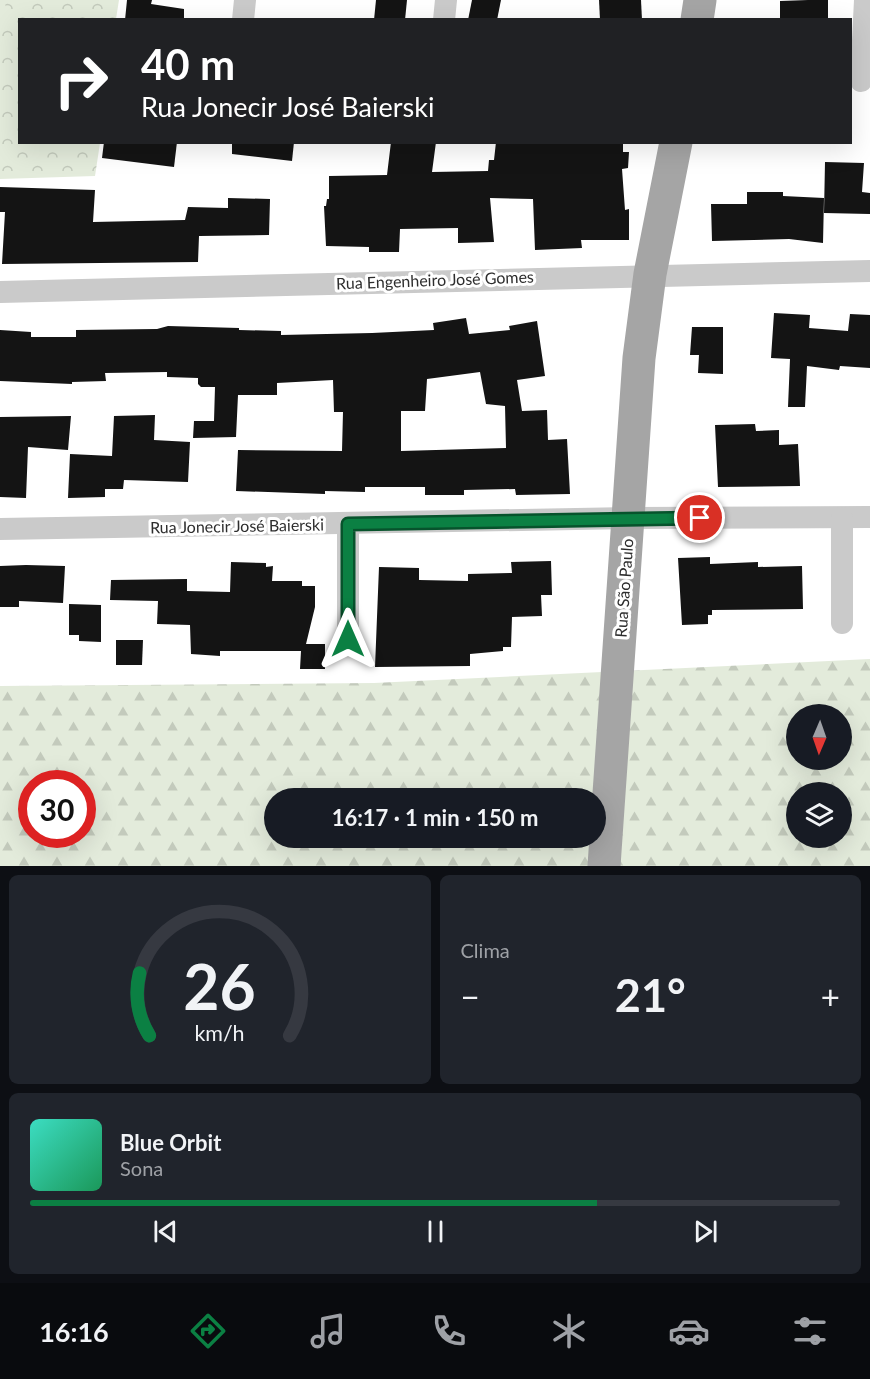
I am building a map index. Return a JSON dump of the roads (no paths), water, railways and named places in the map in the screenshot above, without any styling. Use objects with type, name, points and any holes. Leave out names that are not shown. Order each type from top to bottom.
[{"type":"main road","points":[[697,18],[700,0]]},
{"type":"main road","name":"Rua São Paulo","points":[[603,866],[630,518],[639,358],[650,274],[676,144]]},
{"type":"street","points":[[243,18],[245,0]]},
{"type":"street","points":[[444,18],[446,0]]},
{"type":"street","points":[[861,81],[865,0]]},
{"type":"street","name":"Rua Engenheiro José Gomes","points":[[0,292],[650,274],[870,271]]},
{"type":"street","name":"Rua Jonecir José Baierski","points":[[0,529],[630,518],[870,518]]},
{"type":"street","points":[[842,518],[842,623]]},
{"type":"street","points":[[348,524],[348,639]]}]
